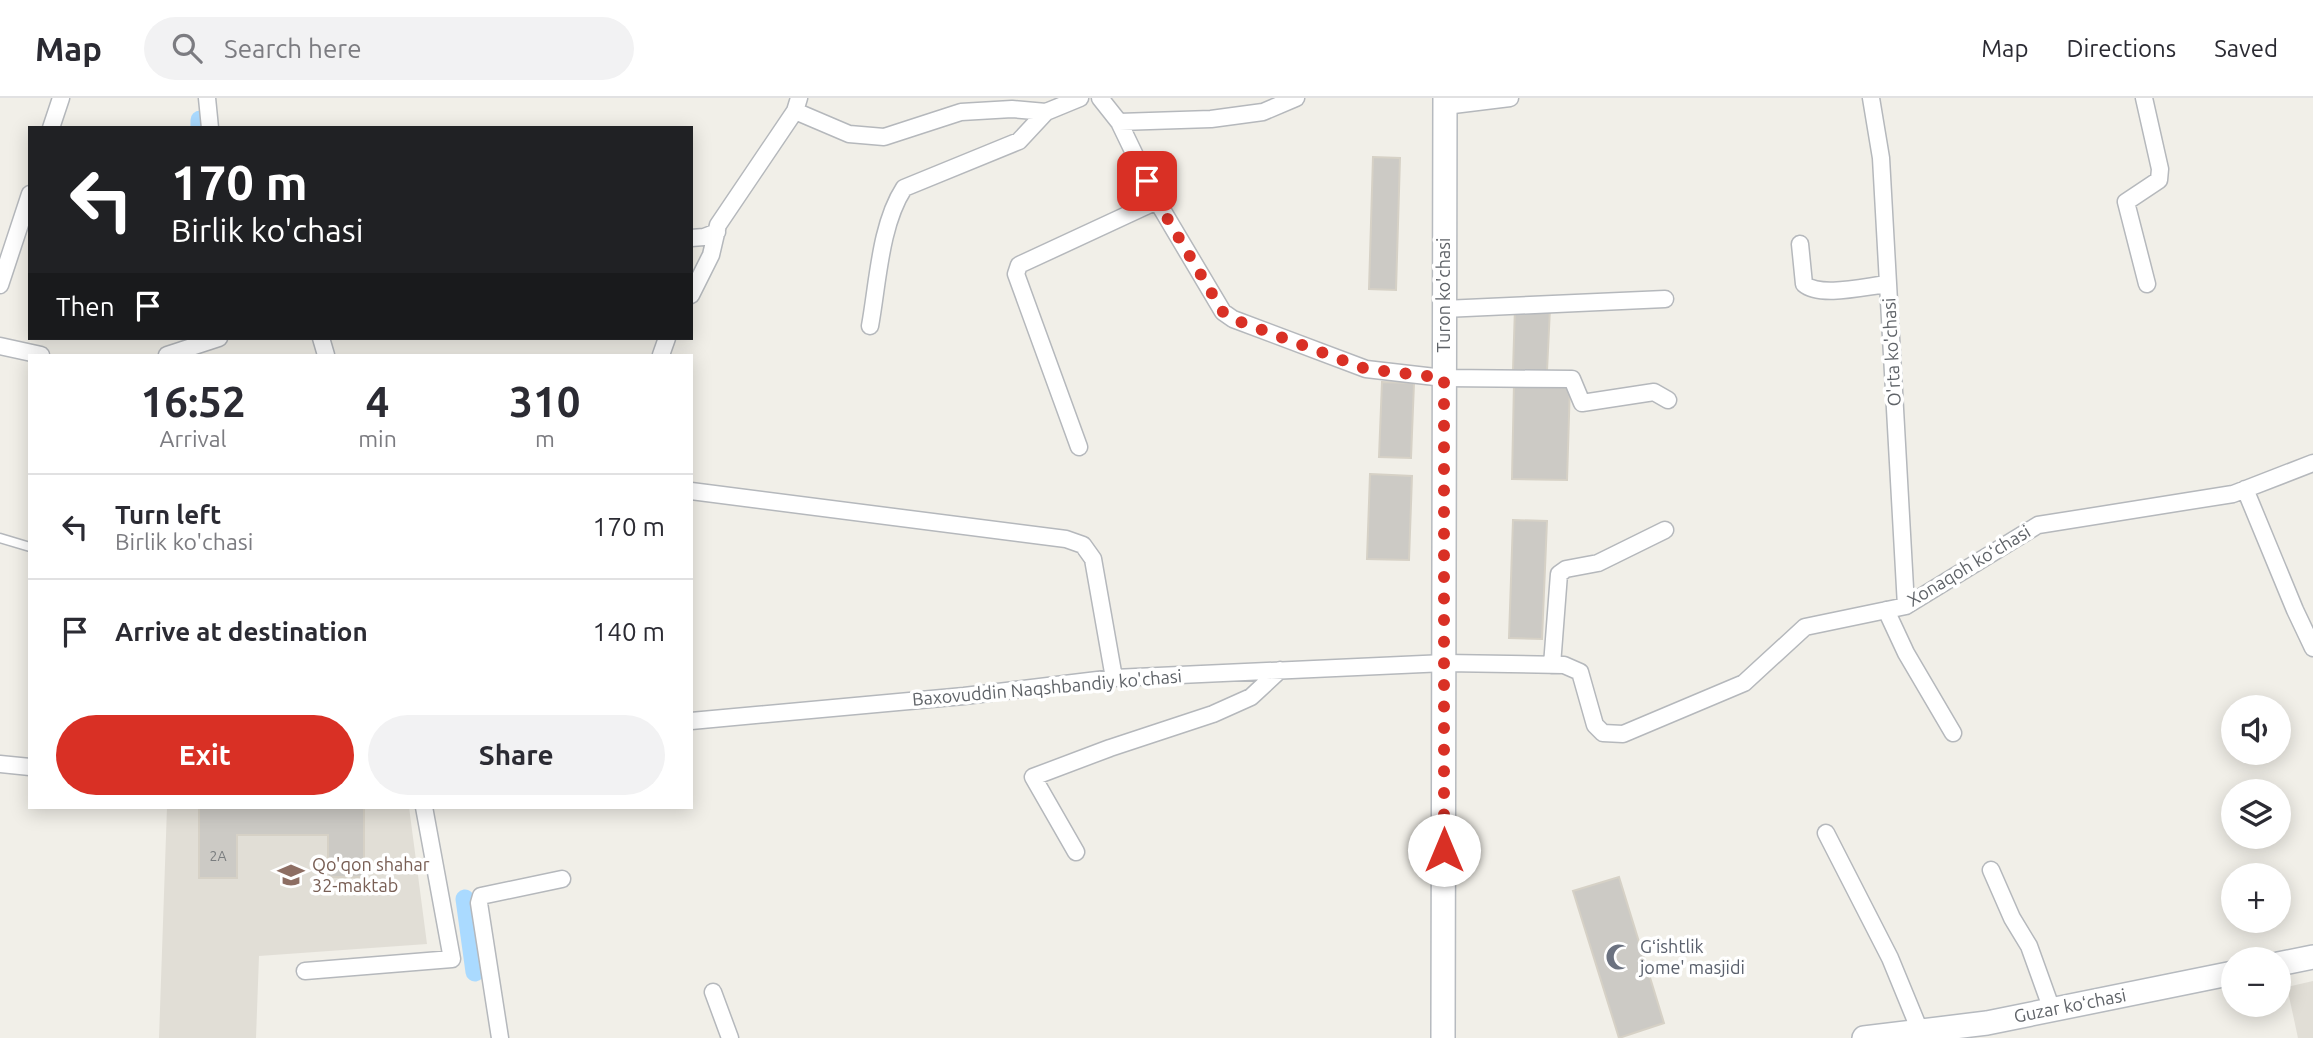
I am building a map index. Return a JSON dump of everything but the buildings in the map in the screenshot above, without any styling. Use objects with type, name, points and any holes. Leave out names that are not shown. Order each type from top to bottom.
[{"type":"main road","name":"Turon ko'chasi","points":[[1443,1038],[1445,102]]},
{"type":"main road","points":[[2291,961],[2313,957]]},
{"type":"main road","name":"Guzar koʻchasi","points":[[1878,1037],[1920,1031],[1991,1030],[2052,1010],[2221,975]]},
{"type":"street","points":[[52,126],[61,98]]},
{"type":"street","points":[[207,98],[210,126]]},
{"type":"street","points":[[870,326],[888,223],[894,204],[904,188],[1019,141],[1046,112],[1080,98]]},
{"type":"street","points":[[1100,98],[1119,122],[1157,201],[1223,312],[1233,319],[1366,369],[1444,378],[1572,379],[1582,403],[1654,392],[1668,400]]},
{"type":"street","points":[[1119,122],[1211,119],[1250,114],[1263,112],[1296,98]]},
{"type":"street","points":[[1445,102],[1510,98]]},
{"type":"street","name":"O'rta ko'chasi","points":[[1871,98],[1881,158],[1906,606]]},
{"type":"street","points":[[2144,98],[2160,169],[2159,180],[2126,202],[2147,284]]},
{"type":"street","points":[[693,291],[711,255],[718,225],[797,105],[849,135],[884,137],[961,112],[1012,109],[1046,112]]},
{"type":"street","points":[[0,285],[28,200]]},
{"type":"street","points":[[1079,447],[1016,269],[1019,265],[1157,201]]},
{"type":"street","points":[[693,238],[717,232]]},
{"type":"street","points":[[1800,244],[1804,284],[1811,290],[1888,284]]},
{"type":"street","points":[[1444,309],[1665,299]]},
{"type":"street","points":[[170,354],[213,340]]},
{"type":"street","points":[[0,346],[36,354]]},
{"type":"street","name":"Xonaqoh koʻchasi","points":[[1445,663],[1564,665],[1580,672],[1595,725],[1603,733],[1623,734],[1744,683],[1805,627],[1906,606],[2038,525],[2233,494],[2313,463]]},
{"type":"street","points":[[2245,489],[2313,648]]},
{"type":"street","points":[[693,491],[1066,539],[1083,545],[1093,559],[1114,678]]},
{"type":"street","points":[[1552,665],[1559,575],[1566,569],[1598,563],[1665,530]]},
{"type":"street","points":[[1886,610],[1906,653],[1953,733]]},
{"type":"street","name":"Baxovuddin Naqshbandiy ko'chasi","points":[[693,721],[950,697],[1114,678],[1445,663]]},
{"type":"street","points":[[1076,852],[1033,777],[1213,714],[1251,697],[1280,670]]},
{"type":"street","points":[[0,764],[28,767]]},
{"type":"street","points":[[305,971],[452,959],[424,809]]},
{"type":"street","points":[[1826,833],[1891,958],[1920,1031]]},
{"type":"street","points":[[1991,870],[2012,918],[2029,946],[2052,1010]]},
{"type":"street","points":[[500,1038],[479,903],[481,896],[562,879]]},
{"type":"street","points":[[713,992],[730,1038]]},
{"type":"lane","points":[[0,538],[28,546]]},
{"type":"shaded area","name":"Qo'qon shahar 32-maktab","points":[[167,809],[409,809],[427,944],[259,956],[256,1038],[159,1038]]},
{"type":"shaded area","points":[[2313,981],[2313,1038],[2298,1038],[2291,1006],[2291,986]]},
{"type":"waterway","points":[[200,120],[200,126]]},
{"type":"waterway","points":[[465,899],[475,972]]},
{"type":"place","name":"Qo'qon shahar 32-maktab","points":[[291,875]]},
{"type":"place","name":"Gʻishtlik jome' masjidi","points":[[1619,957]]},
{"type":"route","points":[[1147,181],[1223,312],[1233,319],[1366,369],[1382,373],[1444,378],[1444,850]]}]
